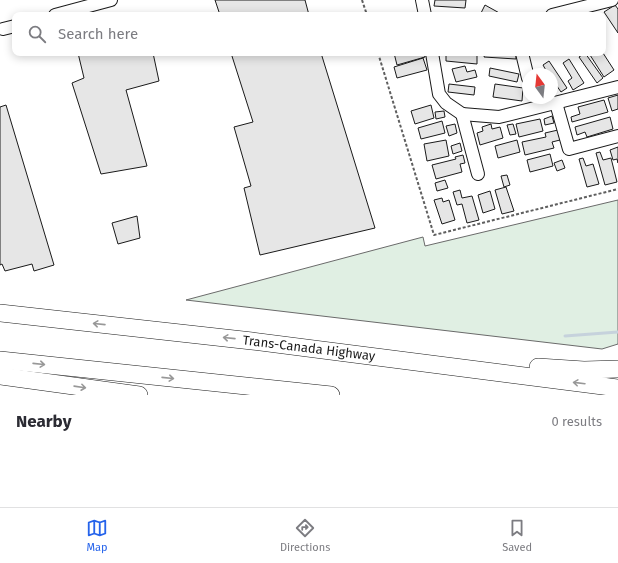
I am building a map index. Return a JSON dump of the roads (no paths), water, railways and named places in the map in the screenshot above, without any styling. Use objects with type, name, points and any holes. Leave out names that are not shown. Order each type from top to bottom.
[{"type":"highway","name":"Trans-Canada Highway","points":[[0,313],[252,341],[618,388]]},
{"type":"highway","points":[[365,355],[584,370],[618,369]]},
{"type":"highway","points":[[0,360],[331,395]]},
{"type":"highway","points":[[0,376],[139,395]]},
{"type":"street","points":[[66,12],[111,0]]},
{"type":"street","points":[[422,0],[424,12]]},
{"type":"street","points":[[564,12],[612,0]]},
{"type":"street","points":[[3,29],[12,27]]},
{"type":"street","points":[[433,56],[439,94],[446,103],[462,114],[499,117],[532,104]]},
{"type":"street","points":[[523,56],[526,68]]},
{"type":"street","points":[[558,102],[618,87]]},
{"type":"street","points":[[556,104],[569,149],[618,136]]},
{"type":"street","points":[[462,114],[478,174]]},
{"type":"waterway","points":[[565,336],[618,332]]}]
